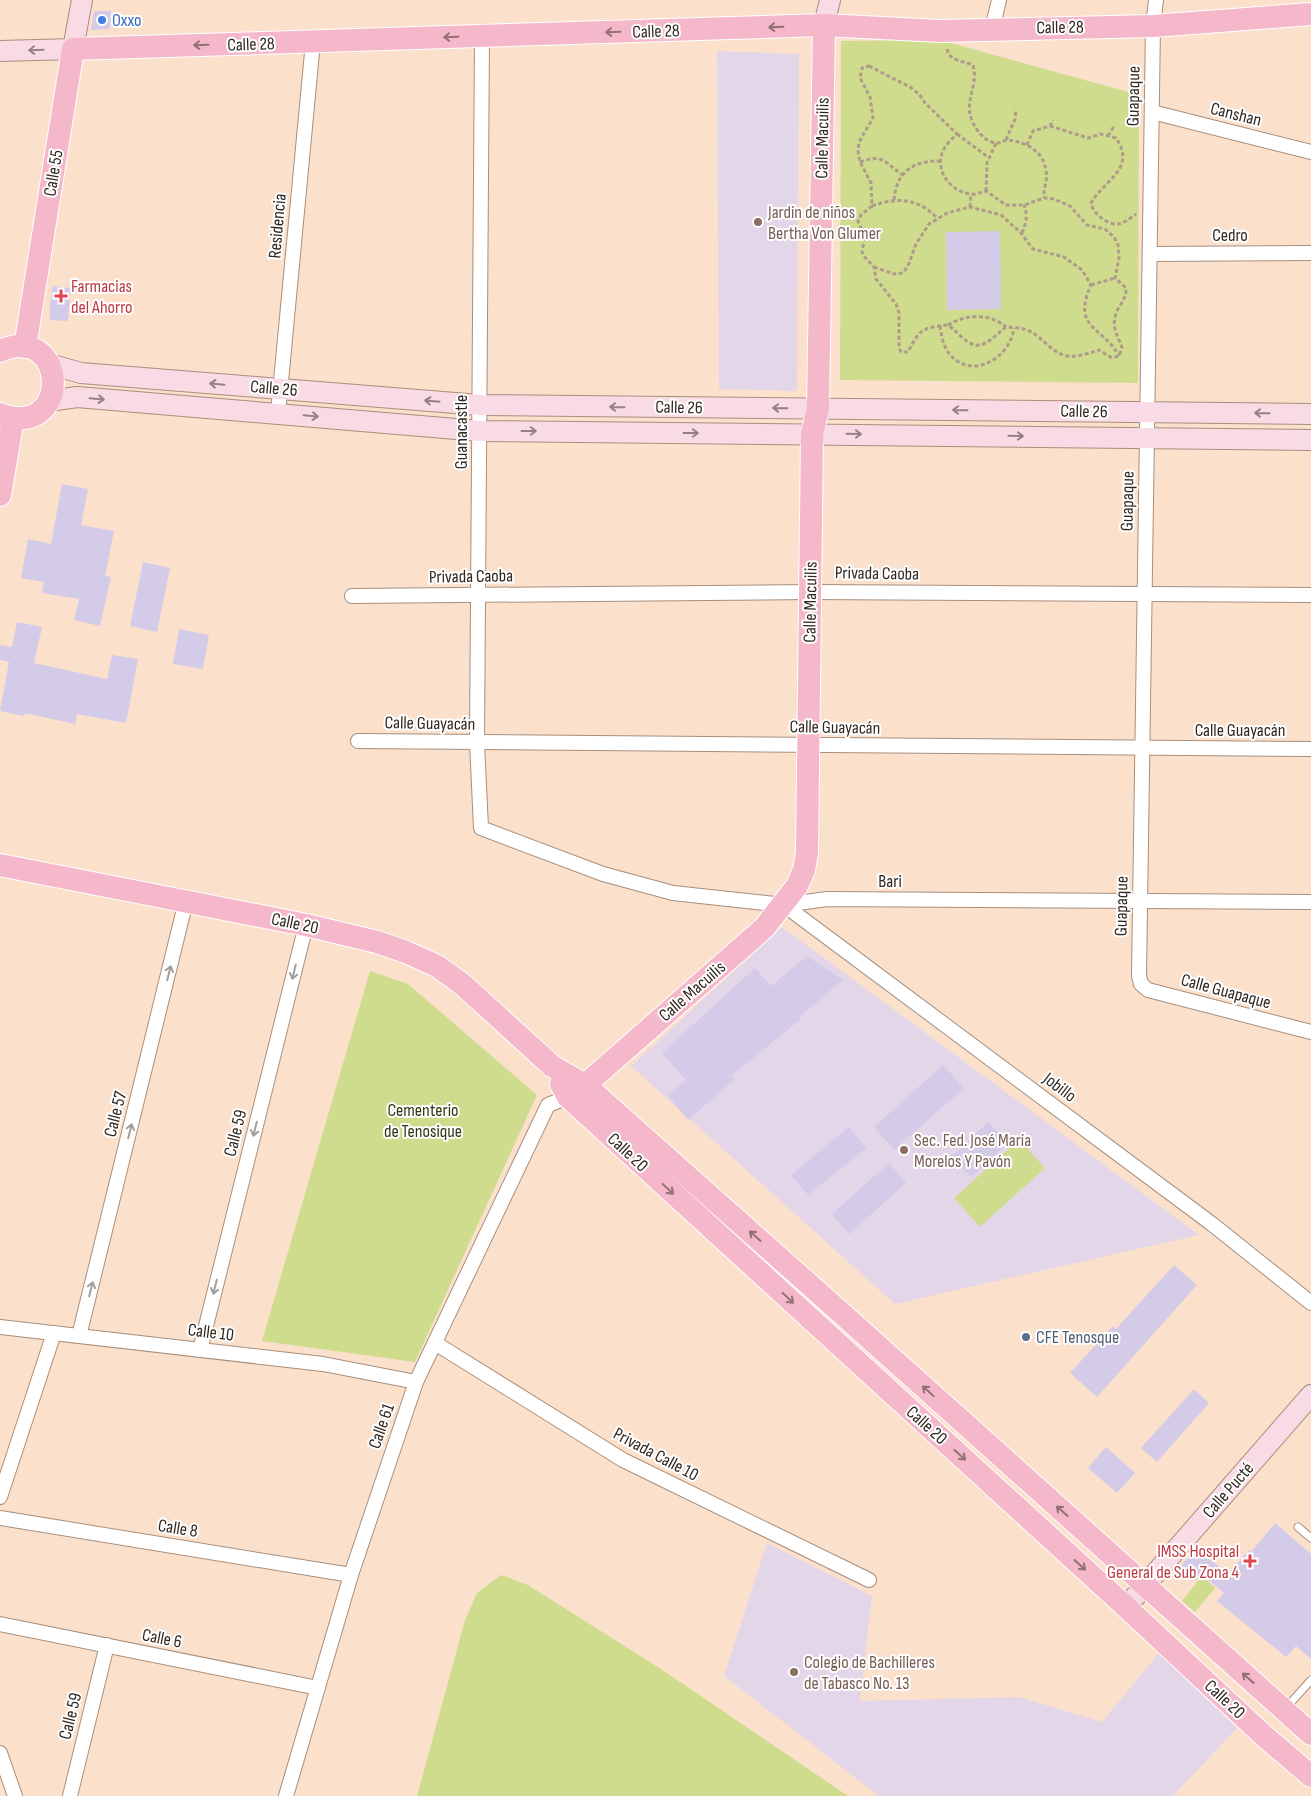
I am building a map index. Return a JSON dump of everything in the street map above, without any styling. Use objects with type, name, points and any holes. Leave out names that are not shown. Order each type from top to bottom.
[{"type":"main road","name":"Calle 55","points":[[25,347],[82,0]]},
{"type":"main road","points":[[824,25],[830,0]]},
{"type":"main road","name":"Calle 28","points":[[0,51],[824,25],[940,31],[1153,26],[1311,14]]},
{"type":"main road","name":"Calle Macuilis","points":[[576,1091],[764,928],[784,905],[797,886],[804,870],[807,853],[812,434],[818,408],[824,25]]},
{"type":"main road","points":[[0,351],[13,346],[35,350],[49,364],[54,382],[49,401],[37,413],[21,418],[6,416],[0,495]]},
{"type":"main road","name":"Calle 26","points":[[49,364],[81,373],[480,405],[1311,414]]},
{"type":"main road","name":"Calle 26","points":[[49,401],[77,397],[480,431],[1311,440]]},
{"type":"main road","name":"Calle 20","points":[[0,865],[306,925],[377,942],[406,952],[436,966],[462,984],[552,1066],[831,1338],[1311,1776]]},
{"type":"main road","name":"Calle 20","points":[[576,1091],[848,1319],[1311,1734]]},
{"type":"main road","points":[[831,1338],[848,1319]]},
{"type":"main road","name":"Calle Pucté","points":[[1126,1607],[1311,1395]]},
{"type":"main road","points":[[1264,1735],[1285,1710]]},
{"type":"street","points":[[992,29],[999,0]]},
{"type":"street","name":"Guapaque","points":[[1139,976],[1153,26],[1156,0]]},
{"type":"street","name":"Guanacastle","points":[[482,36],[477,742],[482,828]]},
{"type":"street","name":"Residencia","points":[[278,413],[313,42]]},
{"type":"street","name":"Canshan","points":[[1152,112],[1311,152]]},
{"type":"street","name":"Cedro","points":[[1150,254],[1311,253]]},
{"type":"street","name":"Privada Caoba","points":[[352,596],[810,592],[1311,595]]},
{"type":"street","name":"Calle Guayacán","points":[[358,741],[1311,750]]},
{"type":"street","name":"Bari","points":[[482,828],[603,874],[673,893],[784,905],[827,899],[1311,902]]},
{"type":"street","name":"Calle 57","points":[[79,1336],[186,901]]},
{"type":"street","name":"Jobillo","points":[[784,905],[1204,1218],[1311,1302]]},
{"type":"street","name":"Calle 59","points":[[200,1350],[306,925]]},
{"type":"street","name":"Calle Guapaque","points":[[1139,976],[1141,984],[1148,990],[1311,1032]]},
{"type":"street","name":"Calle 61","points":[[286,1796],[351,1575],[416,1382],[548,1105],[576,1091]]},
{"type":"street","name":"Calle 10","points":[[0,1327],[323,1364],[416,1382]]},
{"type":"street","points":[[0,1497],[54,1333]]},
{"type":"street","name":"Privada Calle 10","points":[[435,1343],[623,1460],[869,1580]]},
{"type":"street","name":"Calle 8","points":[[0,1518],[351,1575]]},
{"type":"street","name":"Calle 6","points":[[0,1624],[318,1688]]},
{"type":"street","name":"Calle 59","points":[[73,1795],[107,1645]]},
{"type":"street","points":[[0,1753],[15,1796]]},
{"type":"lane","points":[[1298,1527],[1311,1538]]},
{"type":"lane","points":[[1285,1710],[1311,1680]]},
{"type":"path","points":[[940,31],[942,46],[947,49],[948,54],[959,61],[973,65],[975,82],[970,93],[969,106],[972,119],[978,131],[988,141],[996,143],[1006,140],[1034,148],[1045,164],[1047,173],[1043,191],[1044,198]]},
{"type":"path","points":[[872,206],[871,182],[860,162],[858,151],[859,142],[873,118],[870,97],[860,78],[862,68],[869,66],[910,87],[957,134],[988,157]]},
{"type":"path","points":[[1006,140],[1016,118],[1016,109]]},
{"type":"path","points":[[1050,126],[1053,120]]},
{"type":"path","points":[[1027,145],[1033,131],[1050,126],[1088,138],[1101,134],[1116,138],[1123,155],[1120,168],[1114,177],[1099,190],[1091,203],[1092,209],[1102,218],[1115,224],[1122,224],[1138,212],[1150,213]]},
{"type":"path","points":[[1108,136],[1114,126]]},
{"type":"path","points":[[957,134],[944,149],[941,162],[942,173],[948,184],[955,189],[971,194],[986,191],[1006,205],[1024,205],[1044,198],[1063,202],[1076,211],[1087,225],[1106,229],[1114,237],[1118,245],[1119,258],[1115,278]]},
{"type":"path","points":[[986,191],[988,157],[996,143]]},
{"type":"path","points":[[860,162],[872,158],[882,160],[903,175]]},
{"type":"path","points":[[894,200],[898,183],[910,168],[923,161],[941,162]]},
{"type":"path","points":[[970,207],[971,194]]},
{"type":"path","points":[[937,218],[922,206],[894,200],[872,206],[861,215],[858,221],[865,238],[863,255],[874,267],[894,274],[903,273],[908,266],[916,244],[929,224],[947,213],[970,207],[1001,215],[1022,233],[1033,249],[1064,257],[1074,263],[1082,270],[1091,285]]},
{"type":"path","points":[[1022,233],[1027,214],[1024,205]]},
{"type":"path","points":[[1106,229],[1108,221]]},
{"type":"path","points":[[874,267],[876,279],[896,304],[900,320],[899,348],[901,352],[908,352],[919,332],[948,325],[961,318],[980,317],[998,320],[1006,327],[1030,331],[1061,354],[1070,356],[1100,350],[1112,358],[1120,356]]},
{"type":"path","points":[[1115,278],[1091,285],[1086,296],[1085,311],[1086,319],[1092,328],[1114,347],[1120,356]]},
{"type":"path","points":[[1115,278],[1126,288],[1126,295],[1114,318],[1116,334],[1122,348],[1120,356]]},
{"type":"path","points":[[948,325],[967,342],[980,346],[1006,327]]},
{"type":"path","points":[[940,326],[947,351],[955,360],[966,365],[976,366],[986,364],[1006,350],[1013,338],[1014,328]]},
{"type":"shaded area","name":"Jardín de niños Bertha Von Glumer","points":[[717,51],[799,54],[797,391],[719,389]]},
{"type":"shaded area","name":"Sec. Fed. José María Morelos Y Pavón","points":[[782,927],[1199,1235],[895,1304],[631,1066]]},
{"type":"shaded area","name":"Colegio de Bachilleres de Tabasco No. 13","points":[[767,1543],[872,1596],[860,1701],[1019,1697],[1102,1722],[1159,1653],[1237,1728],[1173,1796],[879,1796],[724,1676]]},
{"type":"green space","points":[[940,40],[1139,95],[1138,383],[840,380],[841,41]]},
{"type":"green space","name":"Cementerio de Tenosique","points":[[370,971],[408,984],[537,1095],[415,1362],[262,1341]]},
{"type":"green space","points":[[1019,1139],[1045,1168],[980,1227],[954,1198]]},
{"type":"green space","points":[[501,1575],[528,1585],[664,1671],[848,1796],[417,1796],[465,1620],[477,1593]]},
{"type":"green space","points":[[1202,1576],[1215,1588],[1195,1612],[1182,1601]]},
{"type":"building","name":"Oxxo","points":[[94,11],[111,11],[110,29],[91,30]]},
{"type":"building","points":[[1000,231],[1001,309],[947,310],[946,232]]},
{"type":"building","name":"Farmacias del Ahorro","points":[[53,286],[71,288],[68,321],[50,320]]},
{"type":"building","points":[[62,484],[88,489],[81,525],[114,531],[105,576],[111,577],[100,626],[74,620],[79,599],[42,593],[44,582],[21,578],[28,539],[51,544]]},
{"type":"building","points":[[143,562],[170,568],[157,632],[130,626]]},
{"type":"building","points":[[17,622],[42,627],[34,663],[107,679],[112,655],[138,659],[126,723],[77,714],[75,724],[25,713],[24,716],[0,711],[9,662],[0,660],[0,645],[12,647]]},
{"type":"building","points":[[179,629],[209,635],[203,669],[173,664]]},
{"type":"building","points":[[807,956],[843,980],[799,1017],[801,1019],[731,1076],[734,1080],[688,1120],[668,1096],[686,1080],[662,1053],[755,968],[771,986]]},
{"type":"building","points":[[943,1065],[964,1088],[894,1150],[874,1127]]},
{"type":"building","points":[[988,1122],[1008,1143],[971,1177],[952,1156]]},
{"type":"building","points":[[849,1127],[866,1148],[808,1195],[791,1175]]},
{"type":"building","points":[[889,1163],[906,1183],[849,1234],[832,1214]]},
{"type":"building","points":[[1174,1265],[1197,1285],[1097,1397],[1070,1373],[1113,1326],[1116,1329]]},
{"type":"building","points":[[1194,1389],[1209,1403],[1157,1462],[1141,1448]]},
{"type":"building","points":[[1106,1447],[1135,1473],[1117,1493],[1088,1468]]},
{"type":"building","name":"IMSS Hospital General de Sub Zona 4","points":[[1275,1523],[1311,1554],[1311,1659],[1296,1646],[1286,1657],[1217,1601],[1224,1593],[1201,1574],[1195,1581],[1179,1568],[1196,1548],[1228,1574],[1249,1550],[1251,1552]]},
{"type":"place","name":"Oxxo","points":[[102,20]]},
{"type":"place","name":"Jardín de niños Bertha Von Glumer","points":[[758,222]]},
{"type":"place","name":"Farmacias del Ahorro","points":[[61,296]]},
{"type":"place","name":"Sec. Fed. José María Morelos Y Pavón","points":[[904,1150]]},
{"type":"place","name":"CFE Tenosque","points":[[1026,1337]]},
{"type":"place","name":"IMSS Hospital General de Sub Zona 4","points":[[1250,1561]]},
{"type":"place","name":"Colegio de Bachilleres de Tabasco No. 13","points":[[794,1672]]}]
